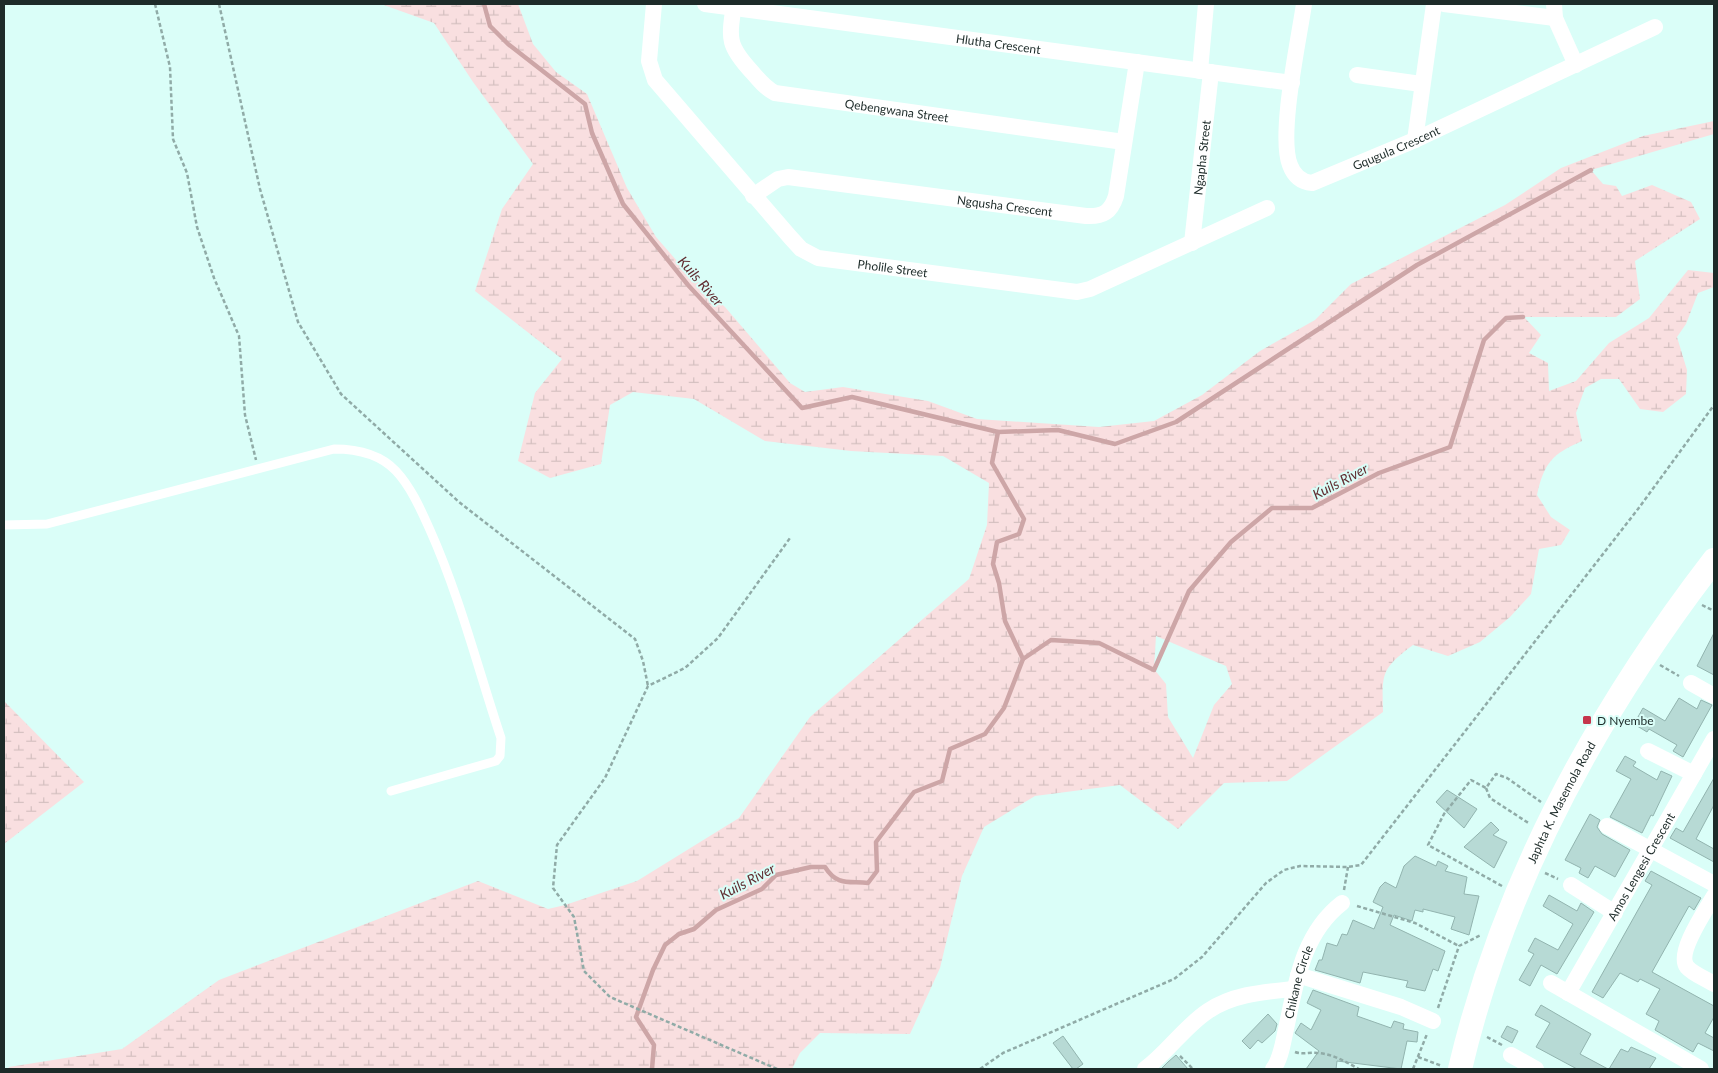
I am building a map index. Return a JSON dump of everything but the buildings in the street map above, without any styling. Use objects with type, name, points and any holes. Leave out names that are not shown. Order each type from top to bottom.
[{"type":"main road","name":"Japhta K. Masemola Road","points":[[1454,1068],[1469,1031],[1501,937],[1565,789],[1635,669],[1714,560]]},
{"type":"street","name":"Pholile Street","points":[[654,4],[649,61],[652,74],[659,86],[801,249],[818,258],[1070,292],[1090,289],[1268,208]]},
{"type":"street","name":"Hlutha Crescent","points":[[705,4],[734,6],[1292,83]]},
{"type":"street","name":"Ngapha Street","points":[[1192,244],[1206,71],[1206,4]]},
{"type":"street","name":"Gqugula Crescent","points":[[1304,4],[1286,136],[1287,156],[1292,171],[1306,182],[1319,182],[1415,140],[1655,27]]},
{"type":"street","points":[[1415,140],[1421,84],[1434,4]]},
{"type":"street","points":[[1444,4],[1554,11],[1576,65]]},
{"type":"street","name":"Qebengwana Street","points":[[734,6],[731,35],[734,52],[765,86],[776,93],[1124,142]]},
{"type":"street","name":"Ngqusha Crescent","points":[[753,196],[778,179],[788,177],[1096,216],[1107,213],[1113,205],[1137,62]]},
{"type":"street","points":[[1357,75],[1421,84]]},
{"type":"street","points":[[1691,683],[1714,696]]},
{"type":"street","name":"Amos Lengesi Crescent","points":[[1568,993],[1714,739]]},
{"type":"street","points":[[1648,751],[1694,774]]},
{"type":"street","points":[[1607,826],[1714,884]]},
{"type":"street","points":[[1570,885],[1615,913]]},
{"type":"street","points":[[1714,896],[1685,949],[1684,959],[1688,968],[1714,984]]},
{"type":"street","name":"Chikane Circle","points":[[1272,1069],[1282,1046],[1295,982],[1319,924],[1342,904]]},
{"type":"street","points":[[1145,1069],[1172,1047],[1207,1012],[1225,1002],[1295,982],[1401,1007],[1433,1021]]},
{"type":"street","points":[[1550,983],[1675,1063],[1701,1069]]},
{"type":"street","points":[[1512,1055],[1536,1069]]},
{"type":"lane","points":[[4,525],[47,524],[334,449],[350,449],[370,453],[395,470],[408,487],[421,510],[443,562],[501,738],[500,756],[496,761],[391,791]]},
{"type":"path","points":[[155,4],[170,67],[173,139],[187,173],[197,227],[211,270],[239,336],[244,415],[259,469]]},
{"type":"path","points":[[219,4],[260,189],[298,322],[341,394],[459,502],[635,639],[643,661],[648,686],[605,778],[557,845],[553,888],[574,917],[584,971],[610,997],[777,1069]]},
{"type":"path","points":[[980,1069],[1003,1052],[1174,979],[1202,957],[1266,883],[1284,870],[1300,866],[1348,867],[1361,865],[1638,509],[1714,405]]},
{"type":"path","points":[[648,686],[685,668],[718,638],[790,538]]},
{"type":"path","points":[[1700,604],[1714,611]]},
{"type":"path","points":[[1655,663],[1691,683]]},
{"type":"path","points":[[1486,788],[1496,774],[1507,778],[1548,805]]},
{"type":"path","points":[[1510,890],[1428,845],[1444,814],[1471,780],[1486,788],[1490,798],[1537,827]]},
{"type":"path","points":[[1342,904],[1348,867]]},
{"type":"path","points":[[1364,907],[1415,923],[1459,946],[1483,934]]},
{"type":"path","points":[[1484,1036],[1501,1045],[1512,1055]]},
{"type":"path","points":[[1282,1046],[1302,1054],[1319,1053],[1335,1057],[1359,1069]]},
{"type":"path","points":[[1172,1047],[1193,1069]]},
{"type":"path","points":[[1418,1057],[1454,1068]]},
{"type":"green space","points":[[381,4],[518,4],[533,44],[556,72],[587,94],[627,188],[656,237],[684,269],[725,307],[790,383],[805,392],[843,387],[928,401],[977,419],[1099,427],[1154,421],[1202,395],[1260,351],[1315,320],[1351,284],[1505,205],[1561,168],[1643,136],[1714,121],[1714,134],[1591,170],[1603,184],[1616,186],[1622,196],[1652,185],[1691,202],[1700,219],[1635,261],[1640,299],[1616,317],[1524,317],[1541,335],[1529,353],[1548,363],[1549,391],[1576,381],[1609,343],[1649,318],[1688,270],[1714,273],[1714,287],[1698,293],[1686,324],[1677,337],[1687,370],[1686,394],[1663,412],[1640,409],[1619,379],[1601,379],[1585,388],[1576,413],[1582,441],[1556,455],[1546,467],[1537,495],[1551,517],[1570,530],[1561,545],[1539,549],[1531,594],[1510,617],[1480,642],[1448,656],[1413,645],[1389,666],[1384,680],[1383,712],[1287,781],[1224,783],[1178,829],[1120,785],[1035,796],[984,827],[962,876],[940,968],[910,1034],[820,1033],[800,1053],[792,1069],[8,1069],[9,1067],[122,1049],[219,980],[478,881],[548,909],[637,881],[739,818],[810,717],[969,579],[987,525],[989,483],[943,456],[851,451],[765,441],[694,399],[633,392],[610,405],[601,464],[550,478],[518,461],[535,393],[562,359],[475,291],[502,209],[533,164],[473,82],[434,23]],"holes":[[[1156,636],[1226,666],[1232,684],[1214,705],[1193,758],[1168,717],[1166,684],[1154,669]]]},
{"type":"green space","points":[[4,701],[84,782],[4,844]]},
{"type":"waterway","name":"Kuils River","points":[[484,4],[490,26],[508,44],[585,104],[592,133],[623,204],[688,285],[802,408],[852,397],[998,432],[1058,430],[1115,444],[1176,422],[1417,265],[1591,170]]},
{"type":"waterway","name":"Kuils River","points":[[652,1069],[654,1045],[636,1017],[653,970],[665,945],[679,934],[694,929],[716,910],[762,889],[776,875],[811,867],[825,867],[829,873],[839,880],[868,883],[877,871],[876,842],[914,792],[942,781],[950,749],[985,734],[1004,708],[1023,659],[1051,640],[1099,643],[1154,670],[1189,591],[1231,542],[1272,508],[1312,508],[1379,473],[1450,447],[1484,340],[1506,318],[1523,317]]},
{"type":"waterway","name":"Kuils River","points":[[998,432],[992,463],[1024,519],[1019,534],[997,542],[993,564],[999,583],[1005,621],[1023,659]]},
{"type":"place","name":"D Nyembe","points":[[1587,720]]}]
